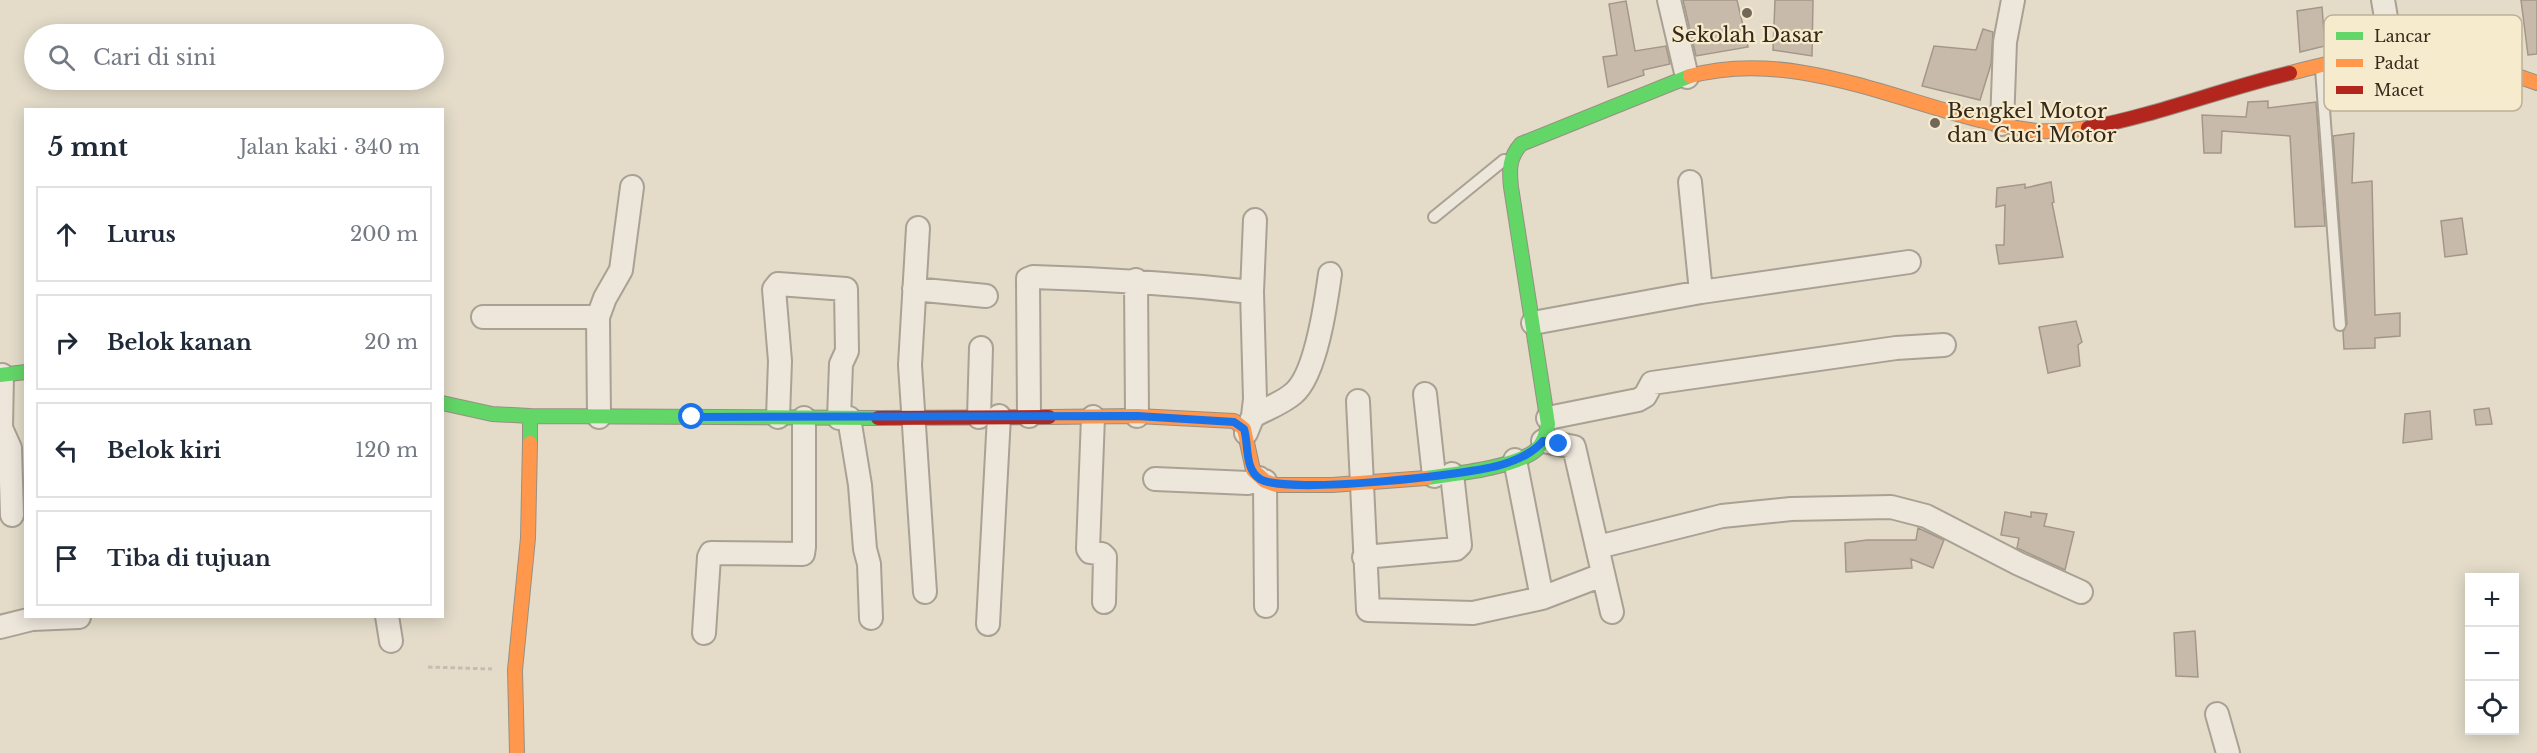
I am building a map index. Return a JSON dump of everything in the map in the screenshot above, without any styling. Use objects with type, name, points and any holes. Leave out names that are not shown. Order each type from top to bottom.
[{"type":"street","points":[[1669,0],[1687,77]]},
{"type":"street","points":[[2002,124],[2005,42],[2013,0]]},
{"type":"street","points":[[2383,0],[2386,15]]},
{"type":"street","points":[[1155,479],[1248,483],[1262,480],[1290,486],[1362,483],[1443,475],[1503,465],[1532,453],[1543,441],[1548,418],[1511,187],[1509,169],[1511,154],[1521,144],[1687,77],[1716,69],[1731,68],[1790,72],[1857,84],[1918,104],[2002,124],[2040,130],[2086,128],[2125,122],[2238,84],[2324,65]]},
{"type":"street","points":[[2522,77],[2537,83]]},
{"type":"street","points":[[1690,182],[1701,292]]},
{"type":"street","points":[[599,417],[598,317],[605,298],[621,270],[632,187]]},
{"type":"street","points":[[1256,220],[1252,292],[1255,399],[1249,424],[1251,468],[1262,480],[1266,606]]},
{"type":"street","points":[[918,228],[910,365],[925,591]]},
{"type":"street","points":[[1533,323],[1701,292],[1909,262]]},
{"type":"street","points":[[444,403],[492,414],[530,416],[914,418],[1137,416],[1249,424],[1295,393],[1307,372],[1324,324],[1329,274]]},
{"type":"street","points":[[1029,416],[1028,279],[1033,277],[1136,280],[1252,292]]},
{"type":"street","points":[[1136,280],[1137,416]]},
{"type":"street","points":[[778,417],[780,361],[774,288],[778,284],[846,289],[847,351],[841,364],[844,418],[860,485],[865,549],[869,564],[871,618]]},
{"type":"street","points":[[914,289],[986,296]]},
{"type":"street","points":[[483,317],[598,317]]},
{"type":"street","points":[[1548,418],[1638,400],[1645,396],[1652,383],[1896,348],[1944,345]]},
{"type":"street","points":[[981,348],[989,416],[988,624]]},
{"type":"street","points":[[12,515],[10,448],[1,428],[1,375],[24,372]]},
{"type":"street","points":[[1364,557],[1456,549],[1460,545],[1425,394]]},
{"type":"street","points":[[1358,401],[1368,610],[1473,613],[1542,598],[1602,574]]},
{"type":"street","points":[[517,753],[514,670],[528,538],[530,416]]},
{"type":"street","points":[[1093,417],[1088,549],[1090,552],[1102,554],[1105,557],[1104,602]]},
{"type":"street","points":[[704,633],[710,554],[803,554],[804,418]]},
{"type":"street","points":[[1543,441],[1574,447],[1612,612]]},
{"type":"street","points":[[1515,460],[1542,598]]},
{"type":"street","points":[[1598,547],[1722,516],[1791,509],[1891,507],[1936,520],[2019,564],[2081,592]]},
{"type":"street","points":[[0,627],[32,619],[56,618]]},
{"type":"street","points":[[387,618],[391,641]]},
{"type":"street","points":[[2217,714],[2228,753]]},
{"type":"lane","points":[[2321,66],[2324,107]]},
{"type":"lane","points":[[2324,111],[2340,325]]},
{"type":"lane","points":[[1434,217],[1511,154]]},
{"type":"path","points":[[428,666],[514,670]]},
{"type":"building","points":[[1683,0],[1737,0],[1748,47],[1696,56]]},
{"type":"building","points":[[1775,0],[1813,0],[1812,56],[1773,50]]},
{"type":"building","points":[[2521,0],[2537,0],[2537,54],[2528,55]]},
{"type":"building","points":[[1626,1],[1635,51],[1666,46],[1670,64],[1643,70],[1644,75],[1608,87],[1603,57],[1617,55],[1609,4]]},
{"type":"building","points":[[2322,7],[2324,46],[2300,52],[2297,11]]},
{"type":"building","points":[[1983,29],[1993,32],[1991,64],[1980,100],[1922,86],[1934,46],[1976,50]]},
{"type":"building","points":[[2268,101],[2268,108],[2316,102],[2325,226],[2295,227],[2290,136],[2222,131],[2221,153],[2204,153],[2202,115],[2246,117],[2248,102]]},
{"type":"building","points":[[2354,133],[2352,183],[2372,181],[2375,315],[2400,313],[2400,336],[2375,338],[2375,348],[2344,349],[2343,332],[2347,324],[2333,136]]},
{"type":"building","points":[[2051,182],[2054,202],[2052,203],[2063,257],[1999,264],[1996,245],[2004,245],[2005,205],[1996,207],[1997,188],[2025,184],[2025,188]]},
{"type":"building","points":[[2462,218],[2467,254],[2445,257],[2441,221]]},
{"type":"building","points":[[2076,321],[2082,342],[2078,345],[2080,366],[2048,373],[2039,327]]},
{"type":"building","points":[[2489,408],[2492,424],[2476,425],[2474,410]]},
{"type":"building","points":[[2430,411],[2432,439],[2403,443],[2405,414]]},
{"type":"building","points":[[2005,512],[2031,517],[2031,512],[2047,514],[2044,526],[2074,532],[2065,570],[2017,548],[2019,538],[2001,535]]},
{"type":"building","points":[[1918,528],[1944,540],[1933,568],[1911,559],[1912,568],[1846,572],[1845,543],[1867,540],[1916,540]]},
{"type":"building","points":[[2195,631],[2198,677],[2176,676],[2174,633]]},
{"type":"traffic: fast","points":[[1426,478],[1499,466],[1526,456],[1539,447],[1548,424],[1511,187],[1511,164],[1517,149],[1521,144],[1690,76]]},
{"type":"traffic: fast","points":[[0,375],[24,372]]},
{"type":"traffic: fast","points":[[444,403],[492,414],[530,416]]},
{"type":"traffic: fast","points":[[530,443],[530,416],[878,418]]},
{"type":"traffic: slow","points":[[2290,73],[2324,64]]},
{"type":"traffic: slow","points":[[1690,76],[1733,69],[1777,69],[1821,76],[1995,124],[2038,131],[2088,128]]},
{"type":"traffic: slow","points":[[2522,78],[2537,83]]},
{"type":"traffic: slow","points":[[1049,417],[1137,416],[1234,421],[1244,429],[1253,470],[1265,481],[1276,485],[1332,485],[1426,478]]},
{"type":"traffic: slow","points":[[517,753],[515,670],[528,538],[530,443]]},
{"type":"traffic: jam","points":[[2088,128],[2114,123],[2290,73]]},
{"type":"traffic: jam","points":[[878,418],[1049,417]]},
{"type":"place","name":"Sekolah Dasar","points":[[1747,13]]},
{"type":"place","name":"Bengkel Motor dan Cuci Motor","points":[[1935,123]]},
{"type":"route","points":[[692,417],[1137,416],[1234,422],[1241,424],[1246,433],[1251,468],[1258,478],[1290,486],[1362,483],[1452,474],[1503,465],[1532,453],[1543,441],[1559,444]]}]
